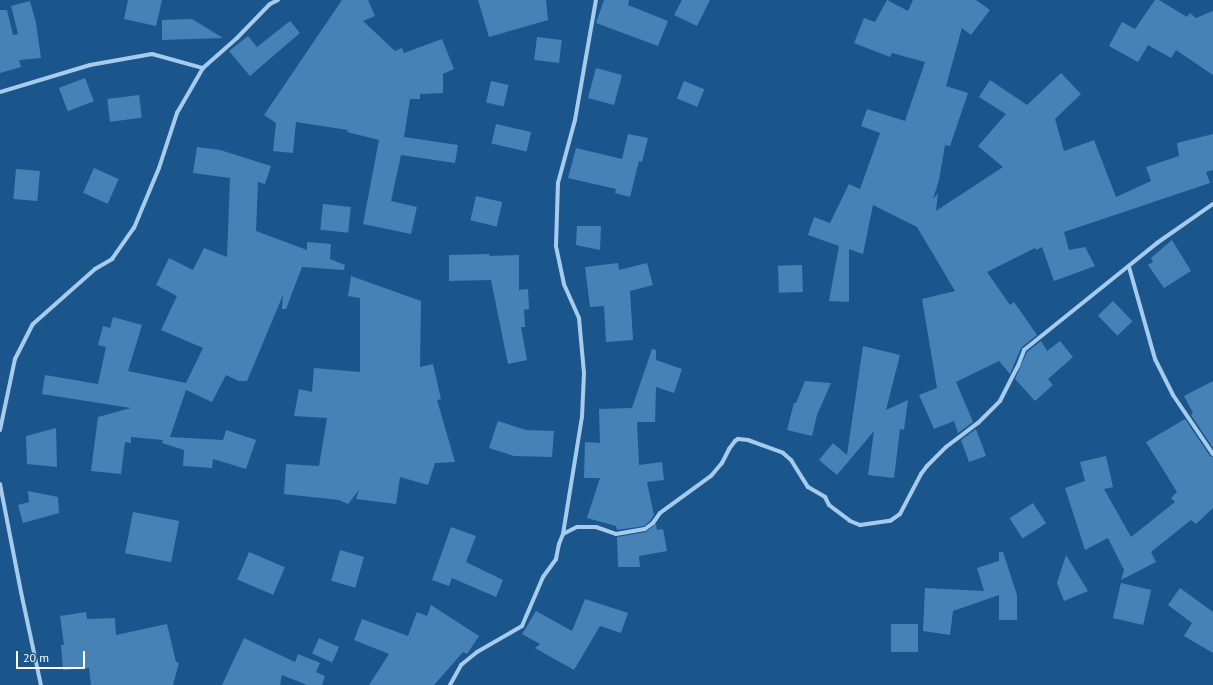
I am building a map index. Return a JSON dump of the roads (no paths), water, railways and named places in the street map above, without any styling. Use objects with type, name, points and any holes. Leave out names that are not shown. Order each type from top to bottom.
[{"type":"street","points":[[0,430],[15,359],[33,324],[95,269],[112,259],[134,228],[159,168],[177,114],[203,68],[237,38],[270,4],[278,0]]},
{"type":"street","points":[[450,685],[461,665],[477,652],[522,626],[543,577],[556,559],[563,534],[582,417],[584,373],[579,318],[564,284],[556,246],[558,183],[575,120],[596,0]]},
{"type":"street","points":[[0,92],[90,65],[152,54],[203,68]]},
{"type":"street","points":[[563,534],[578,527],[596,527],[616,534],[645,529],[653,523],[660,513],[711,476],[722,463],[729,449],[738,439],[748,440],[783,453],[790,460],[808,487],[825,497],[829,505],[850,521],[860,525],[890,522],[900,514],[921,474],[927,466],[946,447],[978,423],[1000,401],[1018,366],[1024,350],[1158,243],[1213,204]]},
{"type":"street","points":[[1129,267],[1155,359],[1174,395],[1213,454]]},
{"type":"street","points":[[0,484],[20,592],[41,685]]}]
